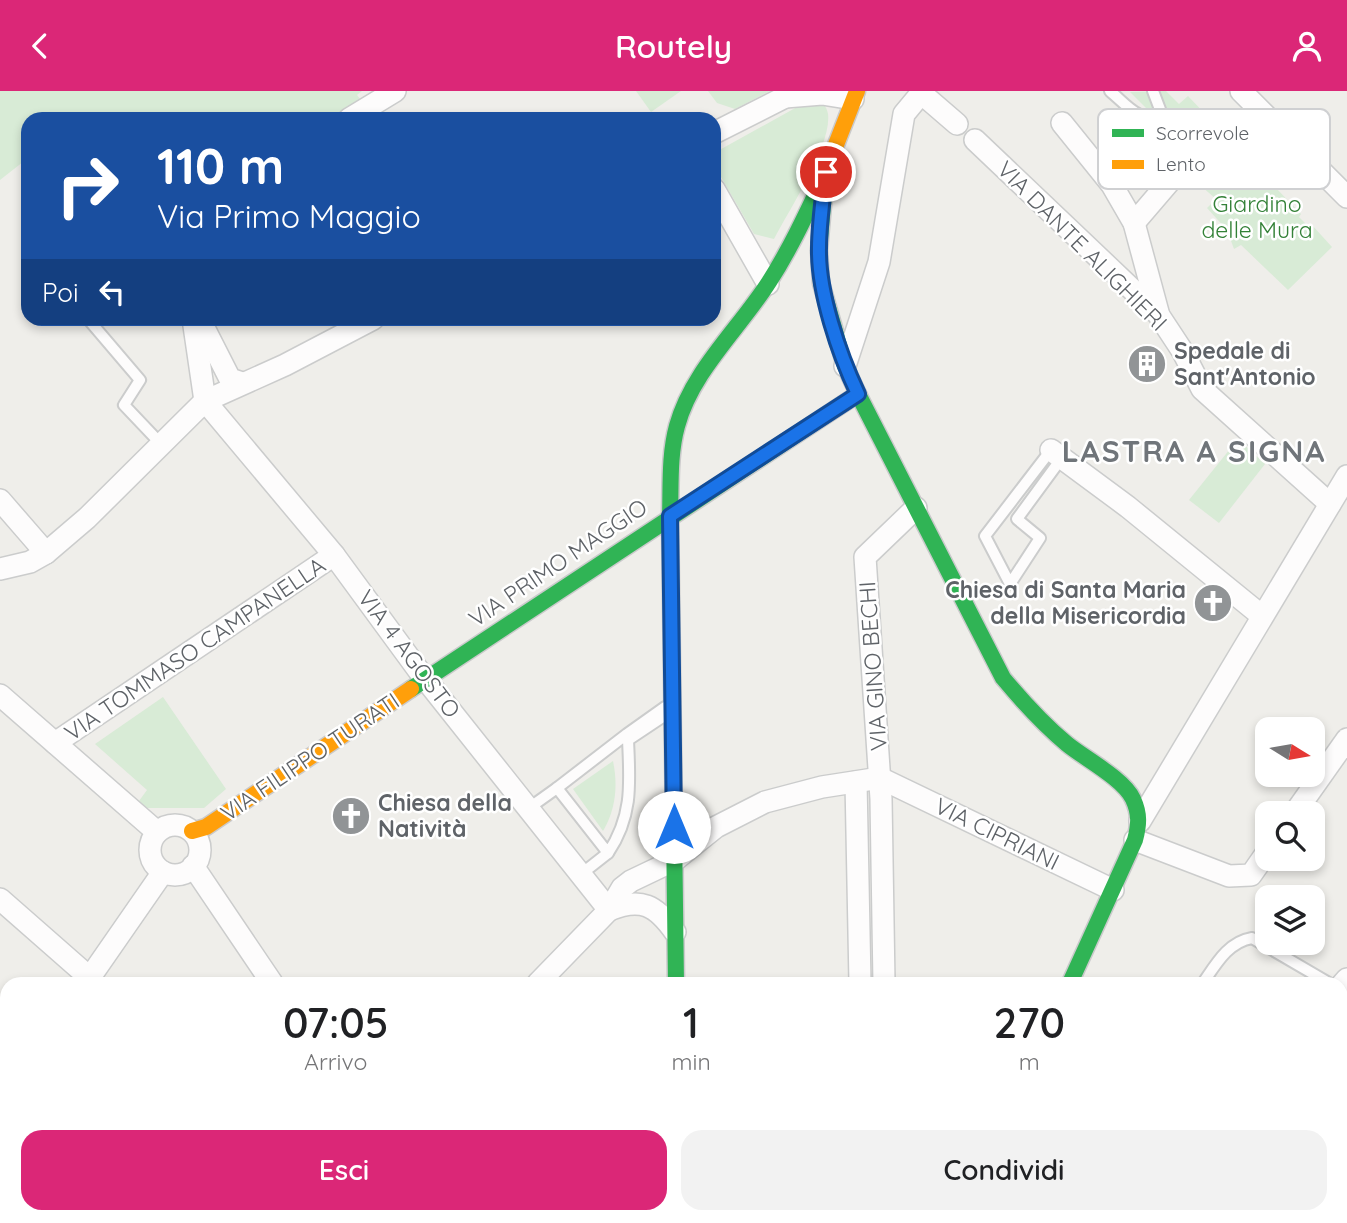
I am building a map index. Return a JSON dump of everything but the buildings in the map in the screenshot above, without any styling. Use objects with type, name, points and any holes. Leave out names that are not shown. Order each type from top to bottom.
[{"type":"street","points":[[360,112],[395,91]]},
{"type":"street","points":[[1241,91],[1259,109]]},
{"type":"street","points":[[845,366],[879,262],[904,114],[922,92],[957,124]]},
{"type":"street","points":[[676,977],[670,516],[671,466],[677,426],[701,375],[768,284],[792,244],[826,172],[855,95],[790,94],[721,129]]},
{"type":"street","points":[[1062,123],[1098,168]]},
{"type":"street","name":"VIA DANTE ALIGHIERI","points":[[975,140],[1158,314],[1183,352],[1202,389],[1330,504]]},
{"type":"street","points":[[826,172],[819,250],[821,283],[845,366],[858,394],[1003,678],[1030,711],[1132,796],[1137,830]]},
{"type":"street","points":[[1330,180],[1347,197]]},
{"type":"street","points":[[1114,189],[1134,223],[1158,314]]},
{"type":"street","points":[[1134,223],[1163,189]]},
{"type":"street","points":[[721,201],[768,284]]},
{"type":"street","points":[[194,326],[205,401]]},
{"type":"street","points":[[203,326],[230,379],[242,383]]},
{"type":"street","points":[[0,569],[30,562],[46,554],[87,518],[205,401],[285,365],[360,326]]},
{"type":"street","name":"VIA PRIMO MAGGIO","points":[[425,679],[858,394]]},
{"type":"street","name":"VIA 4 AGOSTO","points":[[205,401],[334,555],[425,679],[609,910]]},
{"type":"street","points":[[1056,454],[1128,507],[1262,616]]},
{"type":"street","points":[[1073,977],[1137,830],[1347,476]]},
{"type":"street","points":[[0,500],[46,554]]},
{"type":"street","name":"VIA GINO BECHI","points":[[631,881],[675,860],[716,827],[744,810],[791,795],[880,778],[865,557],[916,508]]},
{"type":"street","name":"VIA TOMMASO CAMPANELLA","points":[[55,743],[334,555]]},
{"type":"street","name":"VIA FILIPPO TURATI","points":[[192,831],[206,827],[425,679]]},
{"type":"street","points":[[0,695],[157,832]]},
{"type":"street","points":[[1303,801],[1347,739]]},
{"type":"street","points":[[880,778],[884,977]]},
{"type":"street","name":"VIA CIPRIANI","points":[[880,778],[1113,890]]},
{"type":"street","points":[[856,782],[860,977]]},
{"type":"street","points":[[170,825],[192,831],[199,845],[199,853],[193,866],[179,874],[163,871],[152,861],[150,846],[157,832],[170,825]]},
{"type":"street","points":[[544,977],[609,910],[622,888],[631,881],[674,827]]},
{"type":"street","points":[[1137,830],[1229,876],[1251,875],[1255,869]]},
{"type":"street","points":[[193,866],[268,977]]},
{"type":"street","points":[[91,977],[163,871]]},
{"type":"street","points":[[0,899],[84,977]]},
{"type":"street","points":[[609,910],[640,903],[652,907],[664,916],[675,932]]},
{"type":"lane","points":[[1110,91],[1132,109]]},
{"type":"lane","points":[[1153,91],[1160,109]]},
{"type":"lane","points":[[94,326],[140,380],[124,405],[162,445]]},
{"type":"lane","points":[[1056,454],[1017,519],[1040,538],[1010,585],[985,536],[1056,454]]},
{"type":"lane","points":[[529,808],[626,734],[673,706]]},
{"type":"lane","points":[[580,875],[608,853],[618,837],[629,796],[631,772],[628,740],[673,706]]},
{"type":"lane","points":[[557,788],[608,853]]},
{"type":"lane","points":[[1207,977],[1229,949],[1239,941],[1252,938],[1319,977]]},
{"type":"green space","points":[[0,91],[362,91],[357,95],[367,108],[361,112],[21,112],[21,164],[0,180]]},
{"type":"green space","points":[[636,91],[681,91],[651,112]]},
{"type":"green space","points":[[708,91],[770,91],[735,109],[717,103]]},
{"type":"green space","points":[[1166,91],[1179,104],[1188,96],[1200,109],[1147,109],[1130,92]]},
{"type":"green space","points":[[815,97],[825,106],[828,114],[817,160],[774,239],[754,234],[721,177],[721,149]]},
{"type":"green space","name":"Giardino delle Mura","points":[[1204,189],[1277,189],[1301,214],[1299,217],[1309,227],[1312,225],[1332,247],[1288,290],[1241,245],[1234,249],[1227,230],[1207,208],[1216,199]]},
{"type":"green space","points":[[1238,439],[1265,464],[1219,523],[1189,500]]},
{"type":"green space","points":[[163,697],[226,789],[204,808],[147,808],[139,801],[147,790],[95,744]]},
{"type":"green space","points":[[613,761],[615,797],[603,831],[573,789]]},
{"type":"traffic: fast","points":[[676,977],[670,516],[674,437],[693,387],[769,282],[821,183]]},
{"type":"traffic: fast","points":[[825,183],[819,250],[821,283],[845,366],[858,394],[1003,678],[1058,736],[1121,784],[1133,799],[1137,810],[1135,840],[1073,977]]},
{"type":"traffic: fast","points":[[411,689],[858,394]]},
{"type":"traffic: slow","points":[[821,183],[857,91]]},
{"type":"traffic: slow","points":[[192,831],[206,827],[411,689]]},
{"type":"place","name":"Spedale di Sant'Antonio","points":[[1147,364]]},
{"type":"place","name":"Chiesa di Santa Maria della Misericordia","points":[[1213,603]]},
{"type":"place","name":"Chiesa della Natività","points":[[351,816]]},
{"type":"district","name":"LASTRA A SIGNA","points":[[1194,452]]},
{"type":"route","points":[[674,827],[670,516],[858,394],[845,366],[821,283],[819,250],[826,172]]}]
